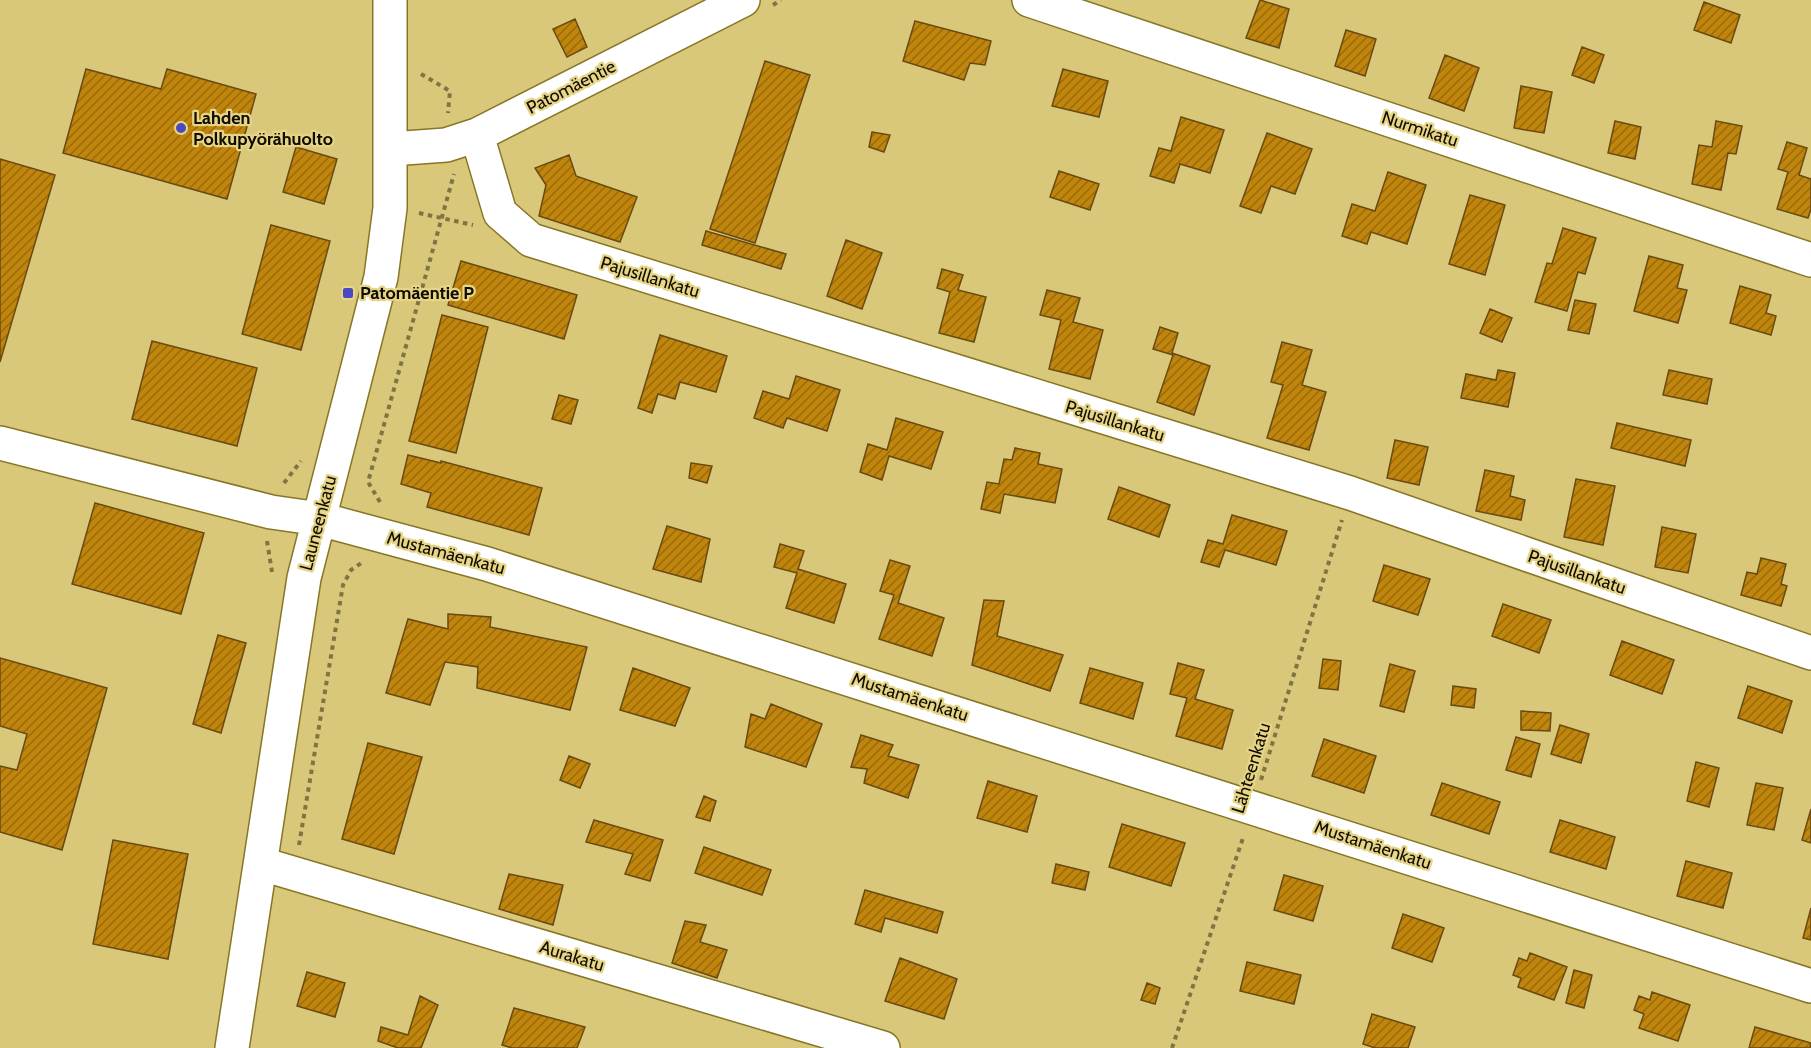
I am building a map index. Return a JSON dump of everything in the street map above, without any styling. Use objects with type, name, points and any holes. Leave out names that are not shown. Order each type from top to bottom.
[{"type":"street","name":"Launeenkatu","points":[[232,1048],[262,864],[291,646],[304,578],[381,277],[390,207],[390,0]]},
{"type":"street","name":"Nurmikatu","points":[[1029,0],[1811,260]]},
{"type":"street","name":"Patomäentie","points":[[391,149],[446,145],[477,135],[757,3]]},
{"type":"street","name":"Pajusillankatu","points":[[477,135],[500,213],[531,240],[1350,493],[1811,653]]},
{"type":"street","name":"Mustamäenkatu","points":[[0,443],[271,512],[320,519],[487,564],[1811,986]]},
{"type":"street","name":"Aurakatu","points":[[262,864],[883,1048]]},
{"type":"path","points":[[757,3],[781,0]]},
{"type":"path","points":[[294,873],[343,585],[351,570],[366,560],[386,556],[399,519],[379,502],[368,482],[454,172],[446,145],[450,91],[417,72]]},
{"type":"path","name":"Lähteenkatu","points":[[1172,1048],[1253,807],[1350,493]]},
{"type":"building","points":[[1260,0],[1289,9],[1279,48],[1246,38]]},
{"type":"building","points":[[1704,2],[1740,15],[1731,43],[1694,30]]},
{"type":"building","points":[[575,19],[587,47],[567,57],[553,29]]},
{"type":"building","points":[[915,21],[991,41],[985,65],[970,63],[964,80],[903,61]]},
{"type":"building","points":[[1346,30],[1376,39],[1365,76],[1335,66]]},
{"type":"building","points":[[1582,47],[1604,55],[1594,83],[1572,75]]},
{"type":"building","points":[[1445,55],[1479,68],[1464,111],[1429,98]]},
{"type":"building","points":[[765,61],[810,75],[755,243],[710,229]]},
{"type":"building","points":[[86,69],[161,89],[167,69],[256,94],[227,199],[63,153]]},
{"type":"building","points":[[1063,69],[1108,81],[1099,117],[1052,106]]},
{"type":"building","points":[[1521,86],[1552,92],[1544,133],[1514,128]]},
{"type":"building","points":[[1181,117],[1224,130],[1210,173],[1180,164],[1174,183],[1150,176],[1159,148],[1171,151]]},
{"type":"building","points":[[1615,121],[1641,127],[1635,159],[1608,153]]},
{"type":"building","points":[[1716,121],[1742,126],[1736,154],[1728,153],[1721,190],[1692,184],[1699,145],[1712,147]]},
{"type":"building","points":[[872,132],[890,135],[884,152],[869,147]]},
{"type":"building","points":[[1267,133],[1312,149],[1295,194],[1271,186],[1261,213],[1240,206]]},
{"type":"building","points":[[1787,142],[1807,148],[1799,175],[1811,179],[1811,209],[1808,218],[1777,209],[1788,172],[1778,169]]},
{"type":"building","points":[[296,147],[337,159],[324,204],[283,192]]},
{"type":"building","points":[[569,155],[576,176],[637,197],[620,242],[539,216],[546,185],[535,168]]},
{"type":"building","points":[[0,159],[55,175],[0,362]]},
{"type":"building","points":[[1059,171],[1099,184],[1090,210],[1050,197]]},
{"type":"building","points":[[1388,172],[1426,185],[1407,244],[1371,232],[1367,244],[1342,236],[1352,204],[1375,211]]},
{"type":"building","points":[[1470,195],[1505,205],[1485,275],[1449,264]]},
{"type":"building","points":[[271,225],[330,241],[301,350],[242,334]]},
{"type":"building","points":[[1563,228],[1596,238],[1585,274],[1578,272],[1567,311],[1535,302],[1547,263],[1552,264]]},
{"type":"building","points":[[706,231],[786,254],[781,269],[702,245]]},
{"type":"building","points":[[846,240],[882,253],[862,309],[827,296]]},
{"type":"building","points":[[1649,256],[1683,265],[1677,288],[1687,290],[1678,323],[1634,311]]},
{"type":"building","points":[[461,261],[577,295],[564,339],[448,305]]},
{"type":"building","points":[[942,269],[963,275],[958,290],[986,297],[974,342],[939,333],[950,292],[937,288]]},
{"type":"building","points":[[1740,286],[1771,295],[1766,313],[1776,316],[1771,335],[1730,323]]},
{"type":"building","points":[[1047,290],[1080,298],[1073,322],[1103,330],[1090,379],[1049,369],[1061,320],[1040,315]]},
{"type":"building","points":[[1575,300],[1596,304],[1589,334],[1568,330]]},
{"type":"building","points":[[1490,309],[1512,318],[1502,342],[1480,333]]},
{"type":"building","points":[[442,315],[488,327],[456,453],[409,441]]},
{"type":"building","points":[[1160,327],[1178,333],[1172,353],[1210,366],[1194,415],[1157,402],[1173,355],[1153,349]]},
{"type":"building","points":[[660,335],[727,356],[716,392],[680,382],[675,399],[658,394],[652,413],[638,408]]},
{"type":"building","points":[[152,341],[257,368],[237,446],[132,419]]},
{"type":"building","points":[[1282,342],[1312,350],[1302,385],[1326,392],[1309,450],[1267,438],[1283,385],[1271,382]]},
{"type":"building","points":[[1498,370],[1515,373],[1508,407],[1461,398],[1466,374],[1496,380]]},
{"type":"building","points":[[1669,370],[1712,379],[1707,404],[1663,395]]},
{"type":"building","points":[[796,376],[840,390],[827,431],[787,418],[783,428],[754,418],[763,391],[789,399]]},
{"type":"building","points":[[559,395],[578,400],[571,424],[552,419]]},
{"type":"building","points":[[896,418],[943,432],[931,469],[889,456],[882,480],[860,472],[868,444],[887,450]]},
{"type":"building","points":[[1617,423],[1691,440],[1685,466],[1611,448]]},
{"type":"building","points":[[1395,440],[1428,447],[1419,485],[1387,478]]},
{"type":"building","points":[[1015,448],[1040,453],[1038,464],[1062,469],[1055,503],[1004,494],[1000,513],[981,509],[987,482],[999,484],[1004,459],[1012,460]]},
{"type":"building","points":[[408,455],[441,463],[441,461],[542,488],[529,535],[427,507],[431,493],[401,484]]},
{"type":"building","points":[[691,463],[712,466],[707,483],[689,478]]},
{"type":"building","points":[[1485,470],[1514,476],[1510,496],[1525,500],[1521,520],[1476,511]]},
{"type":"building","points":[[1576,479],[1615,486],[1603,545],[1564,537]]},
{"type":"building","points":[[1119,487],[1170,505],[1159,537],[1108,519]]},
{"type":"building","points":[[95,503],[204,533],[181,614],[72,584]]},
{"type":"building","points":[[1232,515],[1287,531],[1276,565],[1225,550],[1219,567],[1201,562],[1208,540],[1223,544]]},
{"type":"building","points":[[667,526],[710,539],[701,582],[653,569]]},
{"type":"building","points":[[1662,527],[1696,534],[1688,573],[1655,567]]},
{"type":"building","points":[[780,544],[804,551],[798,569],[846,584],[834,623],[786,608],[797,573],[774,567]]},
{"type":"building","points":[[1761,558],[1786,564],[1781,584],[1787,586],[1781,606],[1741,595],[1747,572],[1757,574]]},
{"type":"building","points":[[890,560],[910,566],[898,603],[944,618],[932,656],[879,639],[894,595],[880,591]]},
{"type":"building","points":[[1384,565],[1430,579],[1418,615],[1373,601]]},
{"type":"building","points":[[984,600],[1004,601],[997,636],[1063,655],[1050,691],[972,665]]},
{"type":"building","points":[[1503,604],[1551,620],[1539,653],[1492,636]]},
{"type":"building","points":[[448,614],[491,617],[490,627],[587,647],[570,710],[477,688],[478,667],[445,662],[430,705],[386,693],[408,619],[448,629]]},
{"type":"building","points":[[218,635],[246,643],[221,733],[193,724]]},
{"type":"building","points":[[1622,641],[1674,660],[1662,694],[1610,675]]},
{"type":"building","points":[[0,658],[107,688],[62,850],[0,832],[0,766],[17,770],[27,734],[0,726]]},
{"type":"building","points":[[1323,659],[1341,661],[1338,690],[1319,688]]},
{"type":"building","points":[[1178,663],[1204,670],[1195,699],[1233,710],[1222,749],[1176,736],[1187,698],[1170,694]]},
{"type":"building","points":[[1390,664],[1415,671],[1404,712],[1380,706]]},
{"type":"building","points":[[633,668],[690,688],[675,726],[620,710]]},
{"type":"building","points":[[1090,668],[1143,683],[1133,719],[1080,703]]},
{"type":"building","points":[[1453,686],[1476,689],[1474,708],[1451,705]]},
{"type":"building","points":[[1748,686],[1792,701],[1782,733],[1738,718]]},
{"type":"building","points":[[771,704],[822,724],[806,767],[745,747],[751,714],[765,719]]},
{"type":"building","points":[[1521,711],[1551,713],[1550,731],[1521,730]]},
{"type":"building","points":[[1560,725],[1589,734],[1581,763],[1551,754]]},
{"type":"building","points":[[861,735],[893,745],[888,756],[919,765],[908,798],[864,783],[867,769],[851,767]]},
{"type":"building","points":[[1516,737],[1540,744],[1531,777],[1506,770]]},
{"type":"building","points":[[1324,739],[1376,756],[1364,793],[1312,776]]},
{"type":"building","points":[[368,743],[422,757],[394,854],[342,839]]},
{"type":"building","points":[[569,756],[590,764],[580,788],[560,780]]},
{"type":"building","points":[[1696,762],[1719,768],[1709,807],[1687,801]]},
{"type":"building","points":[[988,781],[1037,796],[1027,832],[977,818]]},
{"type":"building","points":[[1442,783],[1500,802],[1489,834],[1431,815]]},
{"type":"building","points":[[1756,783],[1783,788],[1774,830],[1747,825]]},
{"type":"building","points":[[704,796],[716,801],[710,821],[696,817]]},
{"type":"building","points":[[1811,809],[1811,843],[1802,840]]},
{"type":"building","points":[[594,820],[663,840],[650,881],[625,874],[633,854],[586,842]]},
{"type":"building","points":[[1560,820],[1615,837],[1606,869],[1550,852]]},
{"type":"building","points":[[1122,824],[1185,843],[1171,886],[1109,867]]},
{"type":"building","points":[[113,840],[188,854],[168,959],[93,944]]},
{"type":"building","points":[[704,847],[771,870],[762,895],[695,873]]},
{"type":"building","points":[[1686,861],[1732,873],[1723,908],[1677,896]]},
{"type":"building","points":[[1056,864],[1089,872],[1085,890],[1052,883]]},
{"type":"building","points":[[509,874],[563,885],[553,925],[499,909]]},
{"type":"building","points":[[1284,875],[1323,886],[1313,921],[1274,910]]},
{"type":"building","points":[[865,890],[943,912],[937,933],[885,918],[881,932],[855,924]]},
{"type":"building","points":[[1811,908],[1811,940],[1803,938]]},
{"type":"building","points":[[1403,914],[1444,928],[1432,962],[1392,948]]},
{"type":"building","points":[[685,921],[706,925],[700,942],[727,950],[717,978],[672,963]]},
{"type":"building","points":[[1530,953],[1567,967],[1554,1000],[1518,987],[1521,978],[1513,975],[1519,958],[1527,961]]},
{"type":"building","points":[[900,958],[957,979],[944,1019],[885,1001]]},
{"type":"building","points":[[1247,962],[1301,975],[1294,1004],[1240,991]]},
{"type":"building","points":[[1574,970],[1592,975],[1584,1008],[1566,1003]]},
{"type":"building","points":[[307,972],[345,983],[335,1017],[297,1006]]},
{"type":"building","points":[[1147,983],[1160,988],[1155,1004],[1141,1000]]},
{"type":"building","points":[[1652,992],[1690,1005],[1678,1041],[1639,1028],[1644,1014],[1634,1010],[1639,996],[1650,1000]]},
{"type":"building","points":[[420,996],[438,1005],[421,1048],[398,1048],[378,1041],[381,1027],[408,1035]]},
{"type":"building","points":[[514,1008],[585,1027],[577,1048],[512,1048],[502,1045]]},
{"type":"building","points":[[1372,1014],[1415,1027],[1408,1048],[1375,1048],[1363,1044]]},
{"type":"building","points":[[1755,1027],[1811,1043],[1810,1048],[1749,1048]]},
{"type":"place","name":"Lahden Polkupyörähuolto","points":[[181,128]]},
{"type":"place","name":"Patomäentie P","points":[[348,293]]}]
